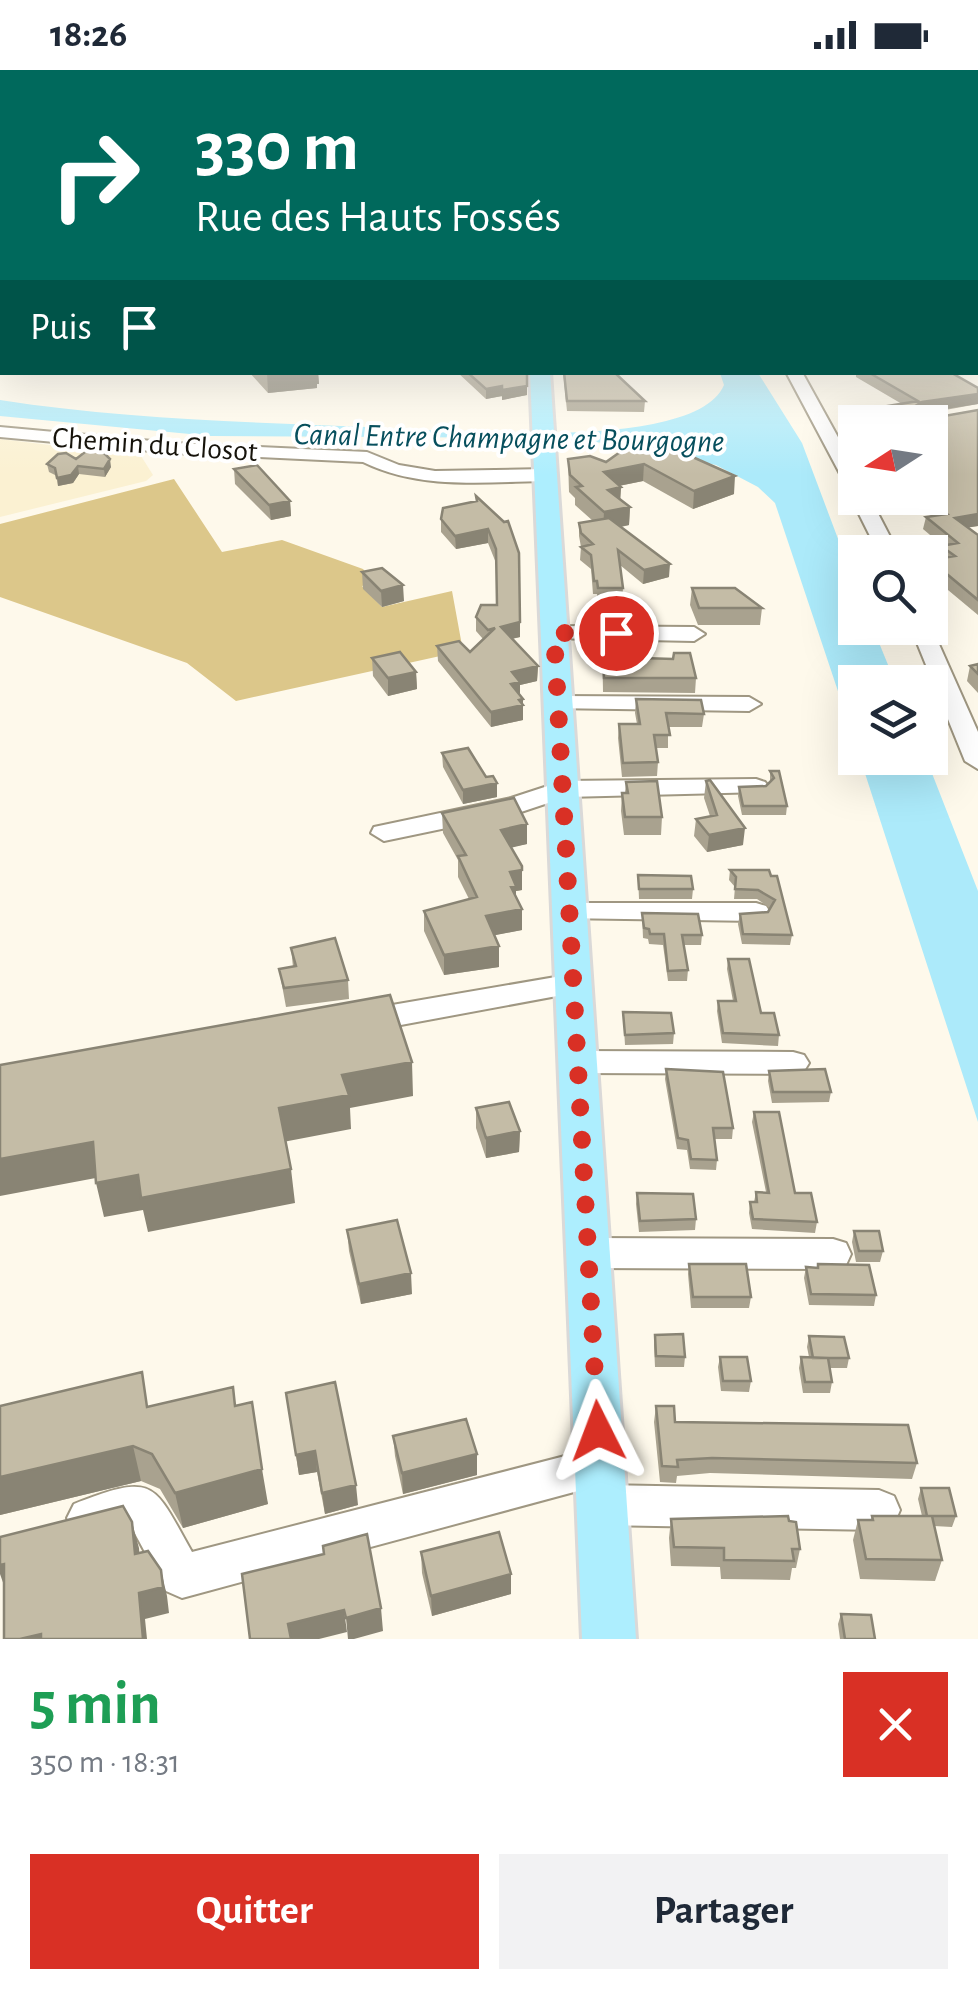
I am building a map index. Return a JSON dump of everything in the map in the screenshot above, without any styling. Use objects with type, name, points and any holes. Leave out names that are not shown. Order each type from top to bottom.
[{"type":"main road","points":[[540,375],[609,1639]]},
{"type":"street","points":[[796,375],[838,450]]},
{"type":"street","name":"Chemin du Closot","points":[[0,432],[174,448],[367,457],[394,470],[435,477],[544,446]]},
{"type":"street","points":[[829,432],[838,432]]},
{"type":"street","points":[[554,633],[694,634]]},
{"type":"street","points":[[929,645],[978,761]]},
{"type":"street","points":[[558,703],[749,704]]},
{"type":"street","points":[[384,833],[518,805],[563,790],[756,787]]},
{"type":"street","points":[[570,912],[756,912]]},
{"type":"street","points":[[328,1026],[573,984]]},
{"type":"street","points":[[578,1062],[793,1062]]},
{"type":"street","points":[[588,1253],[832,1254]]},
{"type":"street","points":[[54,1527],[142,1505],[182,1576],[601,1486],[879,1510]]},
{"type":"shaded area","points":[[0,439],[141,456],[153,475],[146,481],[0,517]]},
{"type":"shaded area","points":[[174,479],[222,552],[282,540],[363,569],[375,583],[362,586],[382,607],[452,591],[463,651],[236,701],[187,663],[0,597],[0,524]]},
{"type":"water","name":"Canal Entre Champagne et Bourgogne","points":[[721,375],[759,375],[802,443],[838,539],[838,645],[880,645],[888,665],[838,665],[838,691],[775,503],[758,487],[716,465],[622,444],[531,438],[211,436],[0,416],[0,400],[182,419],[558,433],[615,430],[665,421],[703,407],[724,385]]},
{"type":"water","points":[[866,775],[933,775],[978,891],[978,1122]]},
{"type":"building","points":[[470,375],[527,375],[527,386],[486,389]]},
{"type":"building","points":[[564,375],[617,375],[645,401],[567,401]]},
{"type":"building","points":[[873,375],[955,375],[978,388],[978,394],[894,405],[918,401]]},
{"type":"building","points":[[978,410],[978,514],[955,518],[978,535],[978,600],[948,575],[948,557],[955,556],[948,551],[948,545],[958,543],[926,517],[948,515],[948,415]]},
{"type":"building","points":[[634,442],[686,454],[735,476],[694,491],[644,464],[604,472],[621,487],[608,490],[630,507],[604,512],[576,487],[582,486],[570,475],[568,459],[590,456],[606,462]]},
{"type":"building","points":[[89,449],[101,450],[110,459],[104,469],[78,466],[71,475],[57,478],[55,468],[47,464],[58,454],[66,453],[76,459]]},
{"type":"building","points":[[257,465],[290,501],[269,505],[234,469]]},
{"type":"building","points":[[476,496],[504,522],[508,521],[519,553],[520,622],[501,627],[538,666],[512,672],[520,682],[511,684],[523,705],[491,712],[437,646],[459,641],[470,652],[495,628],[488,630],[476,617],[481,605],[497,605],[496,549],[488,529],[455,536],[441,519],[443,508],[477,501]]},
{"type":"building","points":[[609,518],[670,564],[644,570],[618,550],[623,588],[598,588],[591,555],[581,547],[593,544],[581,533],[579,523]]},
{"type":"building","points":[[382,568],[403,585],[381,591],[362,572]]},
{"type":"building","points":[[692,588],[735,588],[762,608],[699,608]]},
{"type":"building","points":[[602,632],[637,632],[642,658],[673,659],[674,653],[690,653],[696,678],[604,678]]},
{"type":"building","points":[[400,652],[416,672],[388,678],[372,658]]},
{"type":"building","points":[[636,699],[701,700],[704,714],[666,713],[670,735],[654,735],[658,762],[623,763],[619,724],[640,724]]},
{"type":"building","points":[[468,748],[486,777],[493,776],[497,783],[463,790],[442,753]]},
{"type":"building","points":[[770,771],[779,771],[787,806],[743,806],[739,787],[766,786],[774,778]]},
{"type":"building","points":[[710,780],[745,828],[709,835],[696,819],[717,815],[706,781]]},
{"type":"building","points":[[657,781],[662,817],[625,817],[622,793],[628,793],[626,782]]},
{"type":"building","points":[[514,798],[527,824],[501,830],[522,866],[522,870],[510,872],[516,886],[511,887],[522,909],[486,916],[499,946],[444,955],[424,911],[477,897],[458,856],[466,855],[442,813]]},
{"type":"building","points":[[730,870],[769,870],[771,876],[777,876],[792,935],[743,934],[740,914],[768,912],[775,900],[758,890],[735,889],[736,877]]},
{"type":"building","points":[[638,875],[691,876],[693,889],[639,889]]},
{"type":"building","points":[[642,913],[698,914],[702,935],[682,935],[688,970],[668,971],[664,934],[650,934],[644,928]]},
{"type":"building","points":[[335,938],[348,980],[284,988],[279,969],[296,966],[291,948]]},
{"type":"building","points":[[728,959],[749,959],[761,1013],[774,1013],[779,1035],[723,1033],[718,1001],[736,1001]]},
{"type":"building","points":[[390,995],[412,1062],[342,1075],[349,1095],[279,1108],[291,1169],[141,1198],[138,1175],[96,1183],[93,1142],[0,1159],[0,1065]]},
{"type":"building","points":[[623,1012],[671,1013],[674,1033],[625,1035]]},
{"type":"building","points":[[666,1069],[723,1072],[733,1128],[713,1128],[717,1160],[691,1159],[688,1140],[678,1138]]},
{"type":"building","points":[[825,1069],[831,1092],[773,1092],[769,1071]]},
{"type":"building","points":[[509,1102],[520,1131],[486,1138],[476,1108]]},
{"type":"building","points":[[754,1112],[779,1112],[795,1193],[811,1193],[817,1222],[753,1219],[750,1202],[757,1202],[756,1192],[769,1193]]},
{"type":"building","points":[[637,1193],[693,1194],[696,1219],[640,1221]]},
{"type":"building","points":[[397,1220],[411,1273],[359,1284],[347,1230]]},
{"type":"building","points":[[854,1231],[879,1231],[883,1251],[859,1251]]},
{"type":"building","points":[[689,1264],[746,1264],[751,1297],[693,1297]]},
{"type":"building","points":[[818,1264],[869,1265],[876,1295],[811,1294],[806,1267],[818,1268]]},
{"type":"building","points":[[683,1334],[685,1357],[656,1356],[655,1335]]},
{"type":"building","points":[[809,1336],[844,1337],[849,1358],[813,1358]]},
{"type":"building","points":[[720,1357],[747,1357],[751,1381],[723,1381]]},
{"type":"building","points":[[801,1357],[828,1358],[832,1382],[805,1382]]},
{"type":"building","points":[[142,1372],[147,1407],[233,1387],[235,1406],[252,1402],[262,1469],[175,1493],[152,1454],[133,1446],[0,1477],[0,1406]]},
{"type":"building","points":[[335,1382],[356,1485],[322,1493],[315,1451],[296,1455],[286,1393]]},
{"type":"building","points":[[656,1406],[674,1406],[675,1422],[908,1425],[917,1463],[712,1458],[677,1460],[678,1467],[662,1466]]},
{"type":"building","points":[[466,1419],[477,1454],[402,1473],[393,1436]]},
{"type":"building","points":[[921,1488],[949,1488],[956,1516],[927,1516]]},
{"type":"building","points":[[123,1506],[132,1522],[135,1554],[148,1551],[161,1570],[163,1587],[139,1593],[143,1639],[41,1639],[41,1634],[4,1639],[0,1537]]},
{"type":"building","points":[[788,1516],[789,1521],[796,1522],[800,1549],[792,1549],[794,1561],[724,1560],[724,1548],[674,1547],[671,1519]]},
{"type":"building","points":[[872,1516],[932,1516],[942,1560],[866,1559],[858,1520],[873,1520]]},
{"type":"building","points":[[499,1532],[511,1574],[431,1596],[421,1552]]},
{"type":"building","points":[[367,1534],[381,1608],[346,1618],[344,1610],[288,1624],[291,1639],[250,1639],[242,1574],[324,1554],[323,1546]]},
{"type":"building","points":[[841,1614],[871,1615],[875,1639],[845,1639]]},
{"type":"route","points":[[598,1431],[554,633],[616,633]]}]
